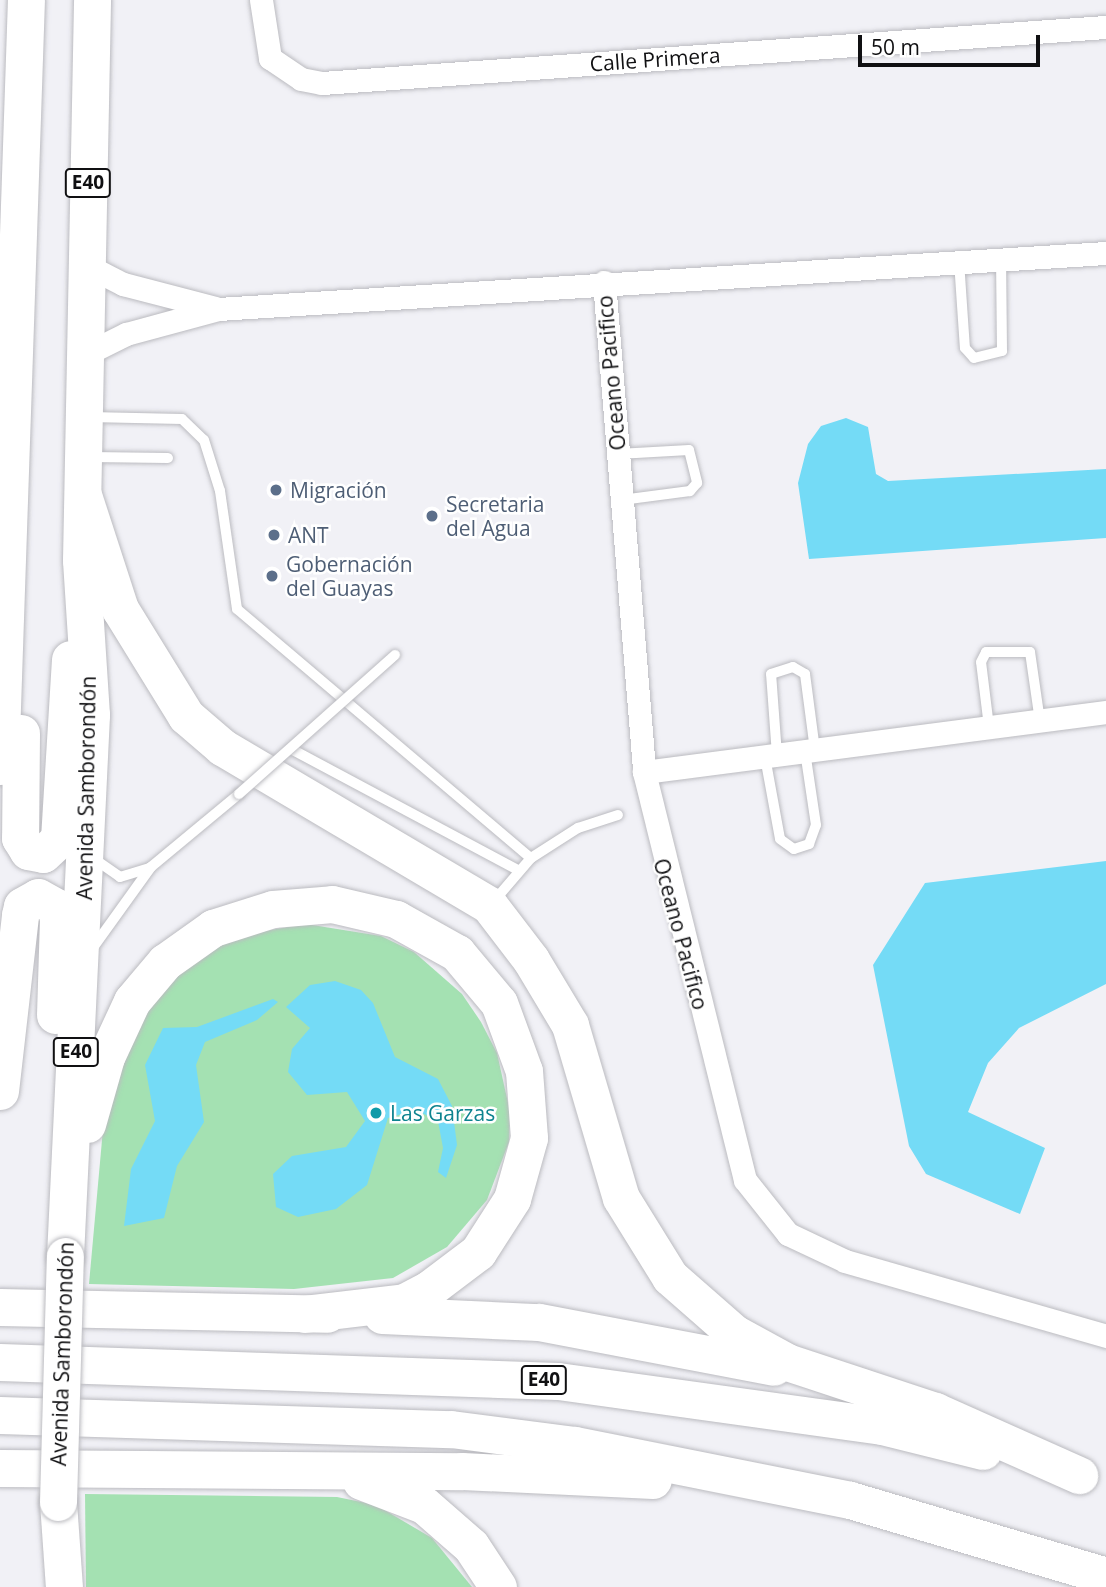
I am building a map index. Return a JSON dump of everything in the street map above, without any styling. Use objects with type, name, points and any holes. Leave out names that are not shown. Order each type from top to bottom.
[{"type":"highway","points":[[0,550],[17,200],[27,129],[26,0]]},
{"type":"highway","name":"Avenida Samborondón","points":[[62,1583],[58,1502],[65,1256],[82,963],[91,715],[81,560],[92,0]]},
{"type":"highway","points":[[0,766],[4,491]]},
{"type":"highway","points":[[83,495],[120,609],[186,716],[222,747],[489,905],[569,1025],[621,1198],[670,1277],[734,1333],[830,1378]]},
{"type":"highway","points":[[4,604],[21,709],[20,838],[28,851],[44,854],[59,839],[81,560]]},
{"type":"highway","points":[[0,1091],[19,915],[22,906],[38,897],[56,907],[58,919],[55,1035],[70,1141]]},
{"type":"highway","points":[[68,1200],[119,1022],[147,981],[189,943],[239,917],[304,905],[365,909],[428,933],[481,976],[499,1003],[530,1106],[524,1168],[500,1224],[478,1252],[438,1284],[405,1302],[304,1314]]},
{"type":"highway","points":[[0,1084],[0,1096]]},
{"type":"highway","points":[[0,1307],[539,1322],[830,1378],[904,1399],[1092,1479]]},
{"type":"highway","name":"E40","points":[[0,1362],[558,1381],[881,1426],[1092,1479]]},
{"type":"highway","points":[[0,1415],[451,1429],[687,1464],[850,1500],[1106,1576]]},
{"type":"highway","points":[[0,1468],[614,1477],[850,1500]]},
{"type":"highway","points":[[315,1474],[367,1482],[424,1505],[471,1546],[498,1587]]},
{"type":"street","name":"Calle Primera","points":[[261,0],[271,58],[301,79],[322,83],[1106,27]]},
{"type":"street","name":"Oceano Pacifico","points":[[86,354],[125,334],[218,309],[604,282],[1106,253]]},
{"type":"street","name":"Oceano Pacifico","points":[[86,265],[123,284],[218,309]]},
{"type":"street","name":"Oceano Pacifico","points":[[604,282],[644,772],[744,1180],[788,1234],[845,1261],[1106,1336]]},
{"type":"street","points":[[644,772],[1106,712]]},
{"type":"lane","points":[[960,261],[965,348],[974,358],[1002,351],[1001,259]]},
{"type":"lane","points":[[85,416],[182,419],[204,440],[215,465],[237,609],[531,858]]},
{"type":"lane","points":[[618,454],[689,450],[697,483],[690,491],[622,500]]},
{"type":"lane","points":[[83,457],[168,458]]},
{"type":"lane","points":[[989,727],[981,662],[986,652],[1030,652],[1040,721]]},
{"type":"lane","points":[[82,963],[151,867],[293,750],[395,655]]},
{"type":"lane","points":[[793,667],[805,674],[816,825],[810,844],[794,849],[780,839],[771,756],[771,674],[793,667]]},
{"type":"lane","points":[[293,750],[482,847],[516,869]]},
{"type":"lane","points":[[489,905],[516,869],[531,858],[578,828],[618,814]]},
{"type":"lane","points":[[87,842],[100,867],[120,877],[151,867]]},
{"type":"green space","points":[[306,924],[381,936],[414,952],[462,994],[481,1022],[497,1053],[510,1112],[509,1142],[487,1200],[447,1247],[393,1278],[294,1289],[89,1284],[105,1107],[123,1055],[156,995],[204,952],[241,935]]},
{"type":"green space","points":[[85,1494],[337,1497],[376,1505],[432,1538],[472,1587],[86,1587]]},
{"type":"water","points":[[846,418],[868,427],[876,474],[888,481],[1106,469],[1106,538],[809,559],[798,483],[808,444],[821,426]]},
{"type":"water","points":[[1106,861],[1106,984],[1019,1028],[988,1063],[968,1112],[1045,1148],[1020,1214],[926,1174],[909,1146],[873,965],[925,883]]},
{"type":"water","points":[[335,981],[361,990],[373,1003],[395,1057],[438,1079],[452,1106],[457,1145],[446,1178],[438,1172],[443,1148],[438,1121],[416,1110],[388,1118],[367,1185],[336,1209],[298,1217],[276,1207],[273,1174],[292,1156],[346,1147],[365,1121],[347,1092],[307,1095],[288,1072],[292,1049],[310,1028],[286,1007],[310,985]]},
{"type":"water","points":[[273,999],[278,1002],[257,1020],[205,1042],[196,1065],[204,1122],[177,1166],[164,1218],[124,1226],[131,1169],[155,1121],[145,1065],[163,1028],[197,1027]]},
{"type":"place","name":"Migración","points":[[276,490]]},
{"type":"place","name":"Secretaria del Agua","points":[[432,516]]},
{"type":"place","name":"ANT","points":[[274,535]]},
{"type":"place","name":"Gobernación del Guayas","points":[[272,576]]},
{"type":"place","name":"Las Garzas","points":[[376,1113]]}]
